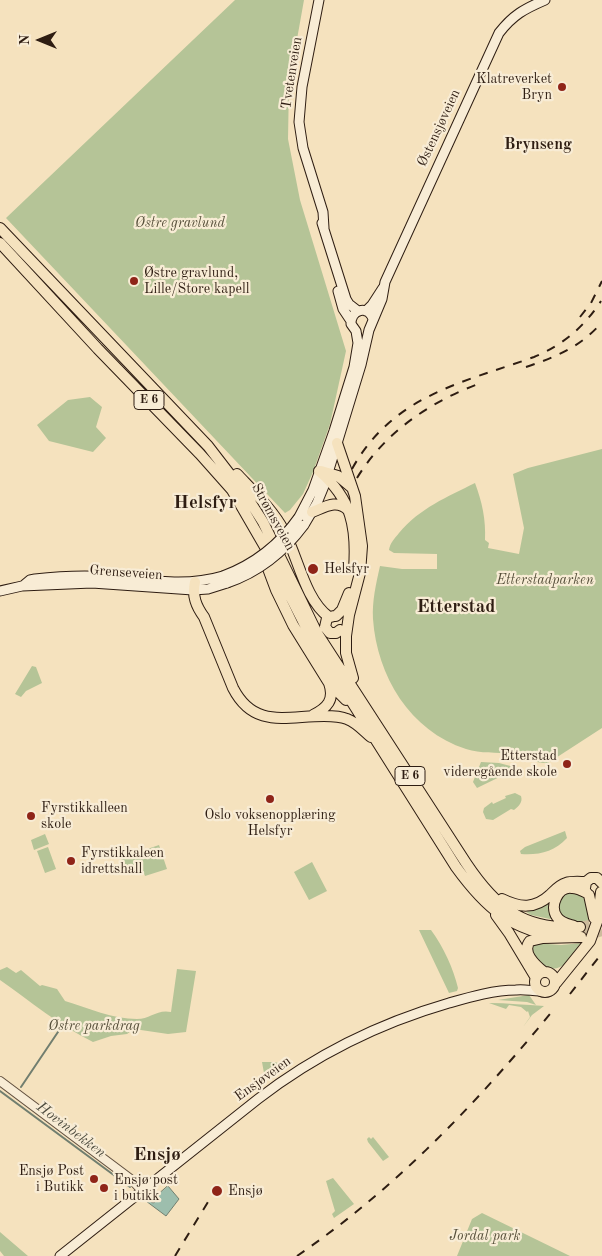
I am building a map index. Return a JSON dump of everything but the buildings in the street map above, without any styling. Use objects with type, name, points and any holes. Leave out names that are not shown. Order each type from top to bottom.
[{"type":"highway","name":"Strømsveien","points":[[0,228],[208,446],[230,473],[253,506],[321,639],[381,746],[444,839]]},
{"type":"highway","name":"Strømsveien","points":[[0,243],[98,349],[206,460],[235,496],[254,526],[311,637],[367,718],[444,839]]},
{"type":"highway","points":[[337,442],[353,490],[358,512],[362,555],[358,582],[349,615],[345,646],[353,678],[367,718]]},
{"type":"highway","points":[[208,446],[275,516],[285,532],[310,591],[321,609],[330,618]]},
{"type":"highway","points":[[324,474],[338,476],[353,490]]},
{"type":"highway","points":[[324,474],[342,496],[348,510],[354,540],[354,571],[346,602],[342,610],[330,618],[325,627],[328,632],[333,634],[341,628],[349,615]]},
{"type":"highway","points":[[312,512],[334,504],[348,510]]},
{"type":"highway","points":[[254,526],[276,590],[293,625],[329,683],[367,718]]},
{"type":"highway","points":[[196,588],[204,617],[232,688],[247,707],[260,716],[268,718],[313,715],[338,716],[355,723],[381,746]]},
{"type":"highway","points":[[295,589],[312,613],[340,619],[345,661],[353,678]]},
{"type":"highway","points":[[313,715],[325,709],[330,703],[331,691],[329,683]]},
{"type":"highway","name":"E 6","points":[[444,839],[488,892],[506,908],[526,920],[546,926],[580,930]]},
{"type":"highway","name":"E 6","points":[[444,839],[469,886],[501,916],[538,934],[564,937]]},
{"type":"highway","points":[[572,963],[541,979],[544,993],[550,992],[554,988],[586,946],[595,926],[598,919],[602,889],[600,880],[594,878],[589,879],[588,890],[595,926]]},
{"type":"highway","points":[[488,892],[514,905],[528,906],[540,903],[565,883],[588,890],[595,896],[602,889]]},
{"type":"highway","points":[[580,930],[559,919],[554,912],[554,902],[559,894],[568,888],[588,890]]},
{"type":"highway","name":"E 6","points":[[489,906],[541,979]]},
{"type":"highway","name":"E 6","points":[[541,979],[526,951],[530,941],[564,937],[580,930]]},
{"type":"highway","name":"E 6","points":[[541,979],[555,978],[556,983]]},
{"type":"main road","name":"Tvetenveien","points":[[312,32],[314,0]]},
{"type":"main road","name":"Tvetenveien","points":[[318,0],[299,103],[299,122],[303,148],[302,162],[348,302],[362,311]]},
{"type":"main road","name":"Østensjøveien","points":[[225,579],[250,573],[268,562],[289,544],[312,512],[354,367],[358,347],[356,331],[352,327],[351,321],[353,315],[372,305],[383,288],[406,234],[500,33],[512,17],[521,10],[544,0]]},
{"type":"main road","name":"Tvetenveien","points":[[330,246],[335,282],[344,309],[351,321]]},
{"type":"main road","name":"Østensjøveien","points":[[225,579],[272,548],[284,536],[299,517],[324,474],[337,442],[361,365],[369,330],[372,327],[382,299],[383,288]]},
{"type":"main road","points":[[362,311],[372,315],[373,320]]},
{"type":"main road","points":[[356,331],[364,333],[369,330]]},
{"type":"main road","name":"Grenseveien","points":[[0,591],[22,586],[35,579],[92,576],[160,582],[196,588],[225,579]]},
{"type":"main road","name":"Ensjøveien","points":[[60,1256],[258,1099],[287,1077],[316,1059],[347,1042],[416,1013],[461,999],[517,990],[541,979]]},
{"type":"street","points":[[0,1081],[132,1180],[142,1191]]},
{"type":"green space","name":"Østre gravlund","points":[[235,0],[304,0],[289,84],[288,139],[300,200],[346,351],[330,424],[313,472],[303,494],[290,510],[285,513],[6,218]]},
{"type":"green space","points":[[90,397],[102,407],[96,427],[106,438],[93,452],[49,441],[37,425],[68,400]]},
{"type":"green space","name":"Etterstadparken","points":[[602,449],[602,728],[548,763],[511,754],[472,751],[446,741],[428,729],[400,699],[381,661],[373,619],[375,592],[380,566],[402,569],[437,569],[437,554],[394,553],[389,550],[392,543],[407,524],[425,510],[444,498],[475,483],[483,511],[485,540],[489,543],[488,548],[519,554],[524,528],[513,474],[528,468]]},
{"type":"green space","points":[[32,666],[36,667],[42,683],[26,691],[21,697],[15,694]]},
{"type":"green space","points":[[481,762],[499,763],[518,768],[477,788],[473,782]]},
{"type":"green space","points":[[515,793],[521,796],[521,800],[514,810],[511,809],[493,820],[486,819],[483,812],[484,808],[492,802],[493,804],[506,798],[505,796]]},
{"type":"green space","points":[[565,831],[567,838],[557,847],[546,852],[521,854],[520,851],[525,847]]},
{"type":"green space","points":[[45,834],[49,844],[34,850],[31,840]]},
{"type":"green space","points":[[159,845],[167,869],[145,876],[140,863],[125,869],[121,858]]},
{"type":"green space","points":[[48,847],[56,869],[45,873],[37,851]]},
{"type":"green space","points":[[312,862],[327,891],[309,900],[294,872]]},
{"type":"green space","points":[[571,890],[583,896],[588,909],[589,923],[583,941],[580,923],[566,921],[557,912],[559,898]]},
{"type":"green space","points":[[550,902],[553,917],[550,919],[526,912]]},
{"type":"green space","points":[[419,930],[431,930],[436,937],[451,966],[458,988],[457,991],[449,993]]},
{"type":"green space","points":[[534,943],[561,945],[582,943],[571,960],[561,967],[550,969],[536,961],[529,949]]},
{"type":"green space","name":"Østre parkdrag","points":[[7,967],[16,973],[21,970],[40,986],[57,989],[65,1001],[128,1019],[137,1019],[166,1011],[171,1012],[177,969],[196,971],[186,1032],[168,1034],[134,1029],[127,1034],[111,1036],[93,1042],[57,1021],[0,980],[0,970]]},
{"type":"green space","points":[[529,995],[536,1005],[527,1002],[498,1000]]},
{"type":"green space","points":[[489,1003],[544,1006],[532,1015],[523,1027],[530,1017],[528,1011],[521,1007],[509,1005],[506,1009]]},
{"type":"green space","points":[[262,1062],[275,1062],[287,1066],[278,1072],[264,1073]]},
{"type":"green space","points":[[369,1137],[371,1139],[373,1137],[389,1157],[383,1161],[368,1142],[367,1139]]},
{"type":"green space","points":[[333,1178],[354,1204],[334,1218],[332,1214],[335,1211],[326,1181]]},
{"type":"green space","name":"Jordal park","points":[[482,1213],[570,1256],[457,1256],[472,1219]]},
{"type":"green space","points":[[0,1232],[28,1256],[4,1256],[0,1251]]},
{"type":"shaded area","points":[[168,1186],[179,1199],[166,1216],[146,1201],[155,1202],[152,1200]]},
{"type":"waterway","points":[[21,1087],[64,1023]]},
{"type":"waterway","name":"Hovinbekken","points":[[0,1091],[130,1187]]},
{"type":"tunnel","points":[[580,927],[602,922]]},
{"type":"tunnel","points":[[581,937],[602,931]]},
{"type":"railway","points":[[580,317],[591,303],[602,281]]},
{"type":"railway","points":[[352,469],[369,444],[388,424],[409,408],[431,395],[456,384],[534,357],[554,347],[580,327],[601,301]]},
{"type":"railway","points":[[526,367],[568,350],[586,338],[602,322]]},
{"type":"railway","points":[[357,478],[368,461],[395,432],[444,399],[481,383]]},
{"type":"railway","points":[[570,994],[602,953]]},
{"type":"railway","points":[[297,1256],[367,1203],[432,1144],[493,1081],[550,1014]]},
{"type":"railway","points":[[175,1256],[211,1197]]},
{"type":"place","name":"Klatreverket Bryn","points":[[562,87]]},
{"type":"place","name":"Østre gravlund, Lille/Store kapell","points":[[134,281]]},
{"type":"place","name":"Helsfyr","points":[[313,569]]},
{"type":"place","name":"Etterstad videregående skole","points":[[567,764]]},
{"type":"place","name":"Oslo voksenopplæring Helsfyr","points":[[270,799]]},
{"type":"place","name":"Fyrstikkalleen skole","points":[[31,816]]},
{"type":"place","name":"Fyrstikkaleen idrettshall","points":[[71,861]]},
{"type":"place","name":"Ensjø Post i Butikk","points":[[94,1179]]},
{"type":"place","name":"Ensjø post i butikk","points":[[104,1188]]},
{"type":"place","name":"Ensjø","points":[[217,1191]]},
{"type":"district","name":"Brynseng","points":[[538,145]]},
{"type":"district","name":"Helsfyr","points":[[205,503]]},
{"type":"district","name":"Etterstad","points":[[456,607]]},
{"type":"district","name":"Ensjø","points":[[157,1155]]}]
